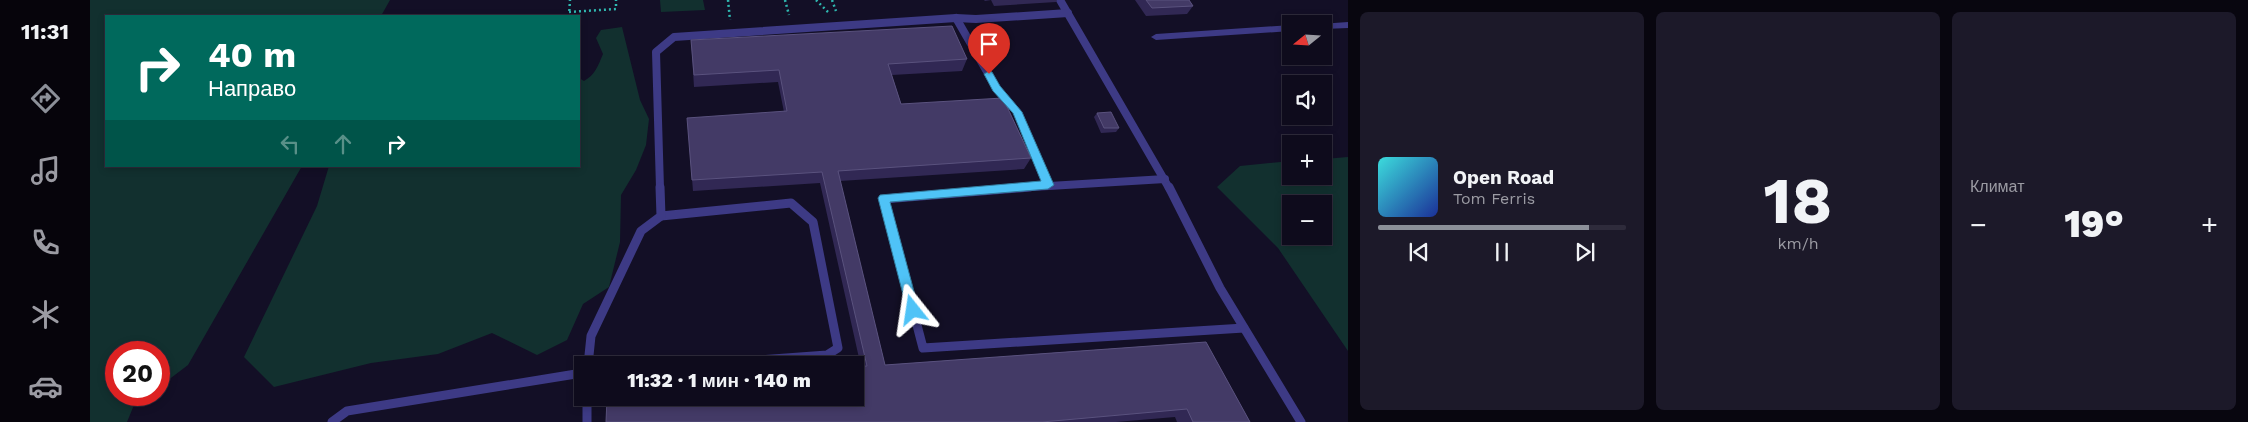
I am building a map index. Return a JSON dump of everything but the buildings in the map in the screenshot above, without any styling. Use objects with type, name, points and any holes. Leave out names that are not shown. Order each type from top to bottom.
[{"type":"street","points":[[1332,26],[1348,25]]},
{"type":"street","points":[[1156,36],[1282,29]]},
{"type":"lane","points":[[1060,0],[1165,179],[1220,288],[1301,422]]},
{"type":"lane","points":[[661,216],[656,52],[674,37],[956,18],[976,19],[1068,13]]},
{"type":"lane","points":[[956,18],[997,89],[1017,112],[1048,185]]},
{"type":"lane","points":[[1165,179],[1048,185],[884,198],[923,348],[1244,328]]},
{"type":"lane","points":[[589,356],[591,336],[641,232],[661,216],[791,203],[813,222],[838,348],[827,355],[813,356]]},
{"type":"lane","points":[[332,422],[347,411],[574,374]]},
{"type":"lane","points":[[586,422],[587,406]]},
{"type":"path","points":[[570,0],[569,12],[616,9],[616,0]]},
{"type":"path","points":[[816,0],[828,12]]},
{"type":"green space","points":[[90,0],[390,0],[382,15],[105,15],[105,167],[301,167],[188,365],[170,379],[170,341],[105,341],[105,406],[134,406],[127,422],[90,422]]},
{"type":"green space","points":[[660,0],[703,0],[705,10],[661,12]]},
{"type":"green space","points":[[622,27],[640,100],[649,119],[646,145],[636,170],[621,195],[620,242],[609,287],[583,304],[567,340],[537,355],[492,333],[438,354],[371,363],[274,387],[244,357],[317,206],[329,167],[580,167],[580,79],[584,81],[594,73],[603,54],[596,38],[601,30]]},
{"type":"green space","points":[[1348,157],[1348,351],[1278,248],[1217,187],[1240,166],[1282,162],[1282,185],[1332,185],[1332,158]]},
{"type":"route","points":[[913,310],[884,198],[1048,185],[1017,112],[997,89],[989,74]]}]
